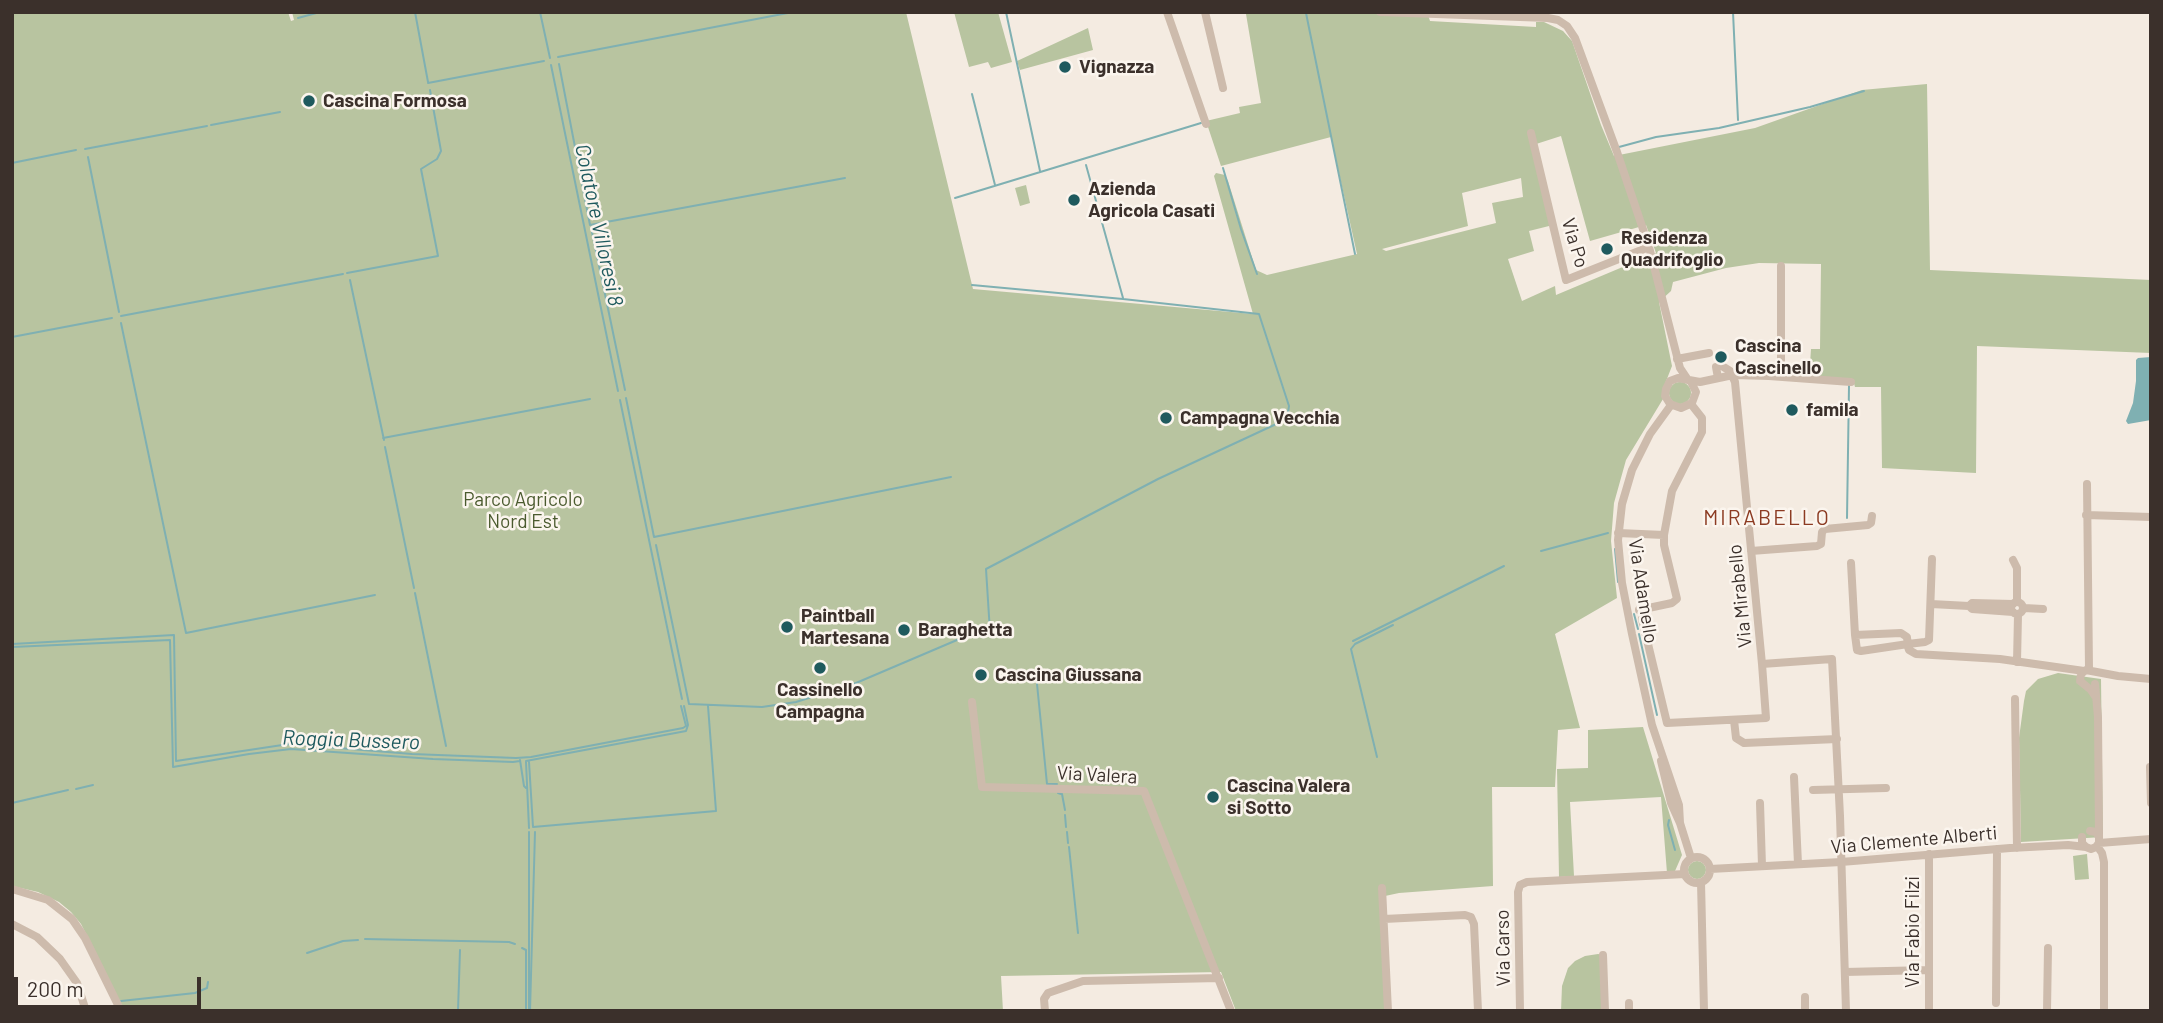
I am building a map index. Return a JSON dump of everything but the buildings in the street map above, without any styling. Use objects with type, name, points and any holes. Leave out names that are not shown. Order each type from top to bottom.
[{"type":"street","points":[[1167,12],[1206,124]]},
{"type":"street","points":[[1205,12],[1223,88]]},
{"type":"street","points":[[1380,12],[1548,18],[1567,26],[1580,51],[1642,227],[1681,370],[1696,394]]},
{"type":"street","name":"Via Po","points":[[1531,133],[1566,280],[1648,247]]},
{"type":"street","points":[[1781,266],[1781,376]]},
{"type":"street","points":[[1678,360],[1709,353]]},
{"type":"street","points":[[1678,360],[1677,369],[1665,392],[1671,405],[1682,408],[1691,404],[1707,381]]},
{"type":"street","points":[[1718,378],[1719,367],[1729,370],[1733,375]]},
{"type":"street","points":[[1671,380],[1679,378],[1707,381],[1733,375],[1851,382]]},
{"type":"street","name":"Via Mirabello","points":[[1733,375],[1762,664],[1832,659],[1846,1011]]},
{"type":"street","points":[[1691,404],[1701,416],[1702,431],[1672,491],[1664,535],[1676,598],[1672,603],[1641,614],[1667,723],[1766,718],[1762,664]]},
{"type":"street","name":"Via Adamello","points":[[1671,405],[1651,431],[1635,463],[1624,497],[1618,533],[1625,599],[1651,720],[1679,805],[1680,823],[1691,858]]},
{"type":"street","points":[[2087,484],[2089,670],[2098,708],[2099,842]]},
{"type":"street","points":[[2086,515],[2151,517]]},
{"type":"street","points":[[1751,551],[1817,546],[1821,544],[1822,532],[1825,529],[1868,525],[1872,516]]},
{"type":"street","points":[[1618,533],[1664,535]]},
{"type":"street","points":[[1851,563],[1856,648],[1860,651],[1929,640],[1932,559]]},
{"type":"street","points":[[2013,560],[2017,568],[2017,662]]},
{"type":"street","points":[[1931,604],[1969,606],[1972,603],[2043,610]]},
{"type":"street","points":[[1855,635],[1901,633],[1906,635],[1909,650],[1916,654],[2000,659],[2151,679]]},
{"type":"street","points":[[2061,668],[2090,682],[2111,675]]},
{"type":"street","points":[[2089,670],[2081,674],[2090,682]]},
{"type":"street","points":[[2015,699],[2017,848]]},
{"type":"street","name":"Via Valera","points":[[972,702],[982,787],[1144,790],[1231,1011]]},
{"type":"street","points":[[1734,720],[1736,737],[1744,743],[1837,739]]},
{"type":"street","points":[[2150,767],[2151,803]]},
{"type":"street","points":[[1794,777],[1798,864]]},
{"type":"street","points":[[1813,790],[1886,788]]},
{"type":"street","points":[[1760,803],[1762,866]]},
{"type":"street","points":[[2100,816],[2098,823],[2086,834],[2082,843],[2086,847],[2091,849],[2099,842],[2151,839]]},
{"type":"street","points":[[2086,834],[2096,832],[2104,860],[2104,1011]]},
{"type":"street","name":"Via Clemente Alberti","points":[[2068,845],[2086,834]]},
{"type":"street","name":"Via Clemente Alberti","points":[[1710,869],[1841,862],[1997,849],[2068,845],[2086,847]]},
{"type":"street","points":[[1996,1003],[1997,849]]},
{"type":"street","name":"Via Fabio Filzi","points":[[1928,854],[1929,1011]]},
{"type":"street","points":[[1691,858],[1703,858],[1710,869],[1709,877],[1701,882],[1691,881],[1685,874],[1685,865],[1691,858]]},
{"type":"street","name":"Via Carso","points":[[1520,1011],[1520,885],[1685,874]]},
{"type":"street","points":[[1701,882],[1704,1011]]},
{"type":"street","points":[[1382,888],[1388,1011]]},
{"type":"street","points":[[12,889],[48,900],[72,919],[85,938],[121,1011]]},
{"type":"street","points":[[1384,919],[1465,915],[1471,917],[1474,924],[1478,1011]]},
{"type":"street","points":[[12,924],[37,937],[60,958],[76,983],[86,1011]]},
{"type":"street","points":[[2047,1011],[2048,948]]},
{"type":"street","points":[[1603,955],[1605,1011]]},
{"type":"street","points":[[1845,972],[1929,970]]},
{"type":"street","points":[[1045,1011],[1044,999],[1048,993],[1085,981],[1219,978]]},
{"type":"street","points":[[1805,997],[1805,1011]]},
{"type":"green space","name":"Parco Agricolo Nord Est","points":[[12,12],[288,12],[291,21],[294,20],[292,12],[906,12],[973,289],[1253,314],[1214,176],[1216,173],[1225,175],[1228,181],[1256,270],[1267,275],[1357,254],[1331,137],[1221,166],[1206,121],[1240,113],[1239,107],[1261,103],[1246,14],[1394,12],[1428,15],[1430,21],[1536,27],[1536,22],[1544,22],[1563,31],[1572,41],[1614,156],[1755,128],[1862,90],[1927,84],[1930,270],[2151,280],[2151,353],[1977,346],[1976,473],[1882,468],[1881,387],[1855,387],[1853,380],[1809,379],[1811,349],[1820,349],[1821,264],[1759,263],[1726,268],[1673,282],[1671,291],[1659,302],[1672,366],[1663,389],[1663,399],[1626,460],[1614,503],[1611,541],[1617,598],[1555,634],[1580,728],[1558,730],[1555,787],[1492,787],[1493,886],[1385,896],[1387,1011],[1236,1011],[1221,972],[1001,976],[1003,1011],[124,1011],[81,924],[71,912],[59,902],[38,892],[12,886]],"holes":[[[1561,136],[1590,241],[1646,225],[1656,253],[1556,295],[1555,286],[1522,301],[1508,259],[1534,251],[1529,231],[1553,225],[1533,145]],[[1521,178],[1523,197],[1492,203],[1496,223],[1386,251],[1382,249],[1468,226],[1462,193]]]},
{"type":"green space","points":[[954,12],[998,12],[1012,62],[991,68],[988,62],[969,67]]},
{"type":"green space","points":[[1088,28],[1093,50],[1020,70],[1017,61]]},
{"type":"green space","points":[[1026,185],[1030,203],[1020,206],[1015,188]]},
{"type":"green space","points":[[1676,382],[1684,382],[1691,389],[1691,397],[1684,404],[1676,404],[1669,397],[1669,389]]},
{"type":"green space","points":[[2058,673],[2101,679],[2103,837],[2021,842],[2019,738],[2026,691],[2038,679]]},
{"type":"green space","points":[[1643,727],[1682,855],[1675,871],[1667,873],[1661,797],[1570,802],[1574,876],[1559,877],[1557,769],[1588,768],[1588,730]]},
{"type":"green space","points":[[2087,854],[2089,879],[2075,880],[2073,856]]},
{"type":"green space","points":[[1697,861],[1703,864],[1706,870],[1703,876],[1697,879],[1691,876],[1688,870],[1691,864]]},
{"type":"green space","points":[[1603,955],[1604,1011],[1561,1011],[1562,986],[1568,968],[1585,956]]},
{"type":"water","points":[[2151,357],[2151,420],[2128,424],[2126,421],[2133,403],[2136,381],[2136,360]]},
{"type":"waterway","points":[[298,18],[320,12]]},
{"type":"waterway","points":[[415,12],[428,82]]},
{"type":"waterway","name":"Colatore Villoresi 8","points":[[540,12],[550,58]]},
{"type":"waterway","points":[[558,57],[793,12]]},
{"type":"waterway","points":[[1006,12],[1040,171]]},
{"type":"waterway","points":[[1733,12],[1738,120]]},
{"type":"waterway","points":[[1306,13],[1355,254]]},
{"type":"waterway","points":[[428,83],[544,61]]},
{"type":"waterway","points":[[559,64],[590,225],[845,178]]},
{"type":"waterway","name":"Colatore Villoresi 8","points":[[551,65],[618,391]]},
{"type":"waterway","points":[[347,273],[438,256],[421,169],[437,159],[441,151],[430,90]]},
{"type":"waterway","points":[[1619,147],[1656,137],[1719,128],[1810,107],[1864,91]]},
{"type":"waterway","points":[[972,94],[995,185]]},
{"type":"waterway","points":[[211,125],[280,112]]},
{"type":"waterway","points":[[955,198],[1201,123]]},
{"type":"waterway","points":[[85,149],[207,126]]},
{"type":"waterway","points":[[12,163],[76,150]]},
{"type":"waterway","points":[[88,157],[119,312]]},
{"type":"waterway","points":[[1086,165],[1123,298]]},
{"type":"waterway","points":[[1223,168],[1257,274]]},
{"type":"waterway","points":[[592,232],[625,390]]},
{"type":"waterway","points":[[121,316],[343,274]]},
{"type":"waterway","points":[[350,280],[384,440]]},
{"type":"waterway","points":[[972,285],[1259,314],[1289,406],[1287,419],[1158,479],[986,569],[990,632],[985,633]]},
{"type":"waterway","points":[[12,337],[112,318]]},
{"type":"waterway","points":[[121,323],[186,633],[375,595]]},
{"type":"waterway","points":[[1847,518],[1849,386]]},
{"type":"waterway","points":[[626,398],[654,537],[951,477]]},
{"type":"waterway","points":[[383,438],[590,399]]},
{"type":"waterway","name":"Colatore Villoresi 8","points":[[620,400],[682,699]]},
{"type":"waterway","points":[[385,447],[414,588]]},
{"type":"waterway","points":[[1541,551],[1608,533]]},
{"type":"waterway","points":[[656,545],[689,704]]},
{"type":"waterway","points":[[1615,549],[1618,582]]},
{"type":"waterway","points":[[1353,641],[1504,566]]},
{"type":"waterway","points":[[415,593],[446,746]]},
{"type":"waterway","points":[[1634,614],[1638,629]]},
{"type":"waterway","points":[[1377,757],[1351,649],[1355,644],[1393,625]]},
{"type":"waterway","points":[[689,704],[762,707],[796,702],[856,683],[957,640],[980,634]]},
{"type":"waterway","points":[[1639,634],[1657,715]]},
{"type":"waterway","points":[[12,644],[174,635],[176,761],[289,744],[412,754],[531,757],[683,728],[686,726],[681,706]]},
{"type":"waterway","name":"Roggia Bussero","points":[[12,647],[170,640],[173,767],[291,749],[433,759],[520,761]]},
{"type":"waterway","points":[[1037,684],[1047,784],[1057,784]]},
{"type":"waterway","name":"Colatore Villoresi 8","points":[[526,761],[686,731],[688,725],[684,706]]},
{"type":"waterway","points":[[533,827],[716,811],[708,706]]},
{"type":"waterway","points":[[520,760],[526,788]]},
{"type":"waterway","points":[[526,762],[529,828]]},
{"type":"waterway","points":[[529,762],[533,827]]},
{"type":"waterway","points":[[76,789],[93,785]]},
{"type":"waterway","points":[[12,803],[68,790]]},
{"type":"waterway","points":[[1062,794],[1065,810]]},
{"type":"waterway","points":[[1065,815],[1066,827]]},
{"type":"waterway","points":[[1669,820],[1675,850]]},
{"type":"waterway","points":[[529,832],[529,1011]]},
{"type":"waterway","points":[[530,1011],[535,832]]},
{"type":"waterway","points":[[1067,832],[1068,843]]},
{"type":"waterway","points":[[1069,847],[1078,933]]},
{"type":"waterway","points":[[365,939],[515,944]]},
{"type":"waterway","points":[[307,953],[343,941],[358,940]]},
{"type":"waterway","points":[[522,948],[526,950],[526,1011]]},
{"type":"waterway","points":[[458,1011],[460,950]]},
{"type":"waterway","points":[[121,1001],[195,993],[207,988],[208,982]]},
{"type":"place","name":"Vignazza","points":[[1065,67]]},
{"type":"place","name":"Cascina Formosa","points":[[309,101]]},
{"type":"place","name":"Azienda Agricola Casati","points":[[1074,200]]},
{"type":"place","name":"Residenza Quadrifoglio","points":[[1607,249]]},
{"type":"place","name":"Cascina Cascinello","points":[[1721,357]]},
{"type":"place","name":"famila","points":[[1792,410]]},
{"type":"place","name":"Campagna Vecchia","points":[[1166,418]]},
{"type":"place","name":"Paintball Martesana","points":[[787,627]]},
{"type":"place","name":"Baraghetta","points":[[904,630]]},
{"type":"place","name":"Cassinello Campagna","points":[[820,668]]},
{"type":"place","name":"Cascina Giussana","points":[[981,675]]},
{"type":"place","name":"Cascina Valera si Sotto","points":[[1213,797]]},
{"type":"district","name":"MIRABELLO","points":[[1767,518]]}]
